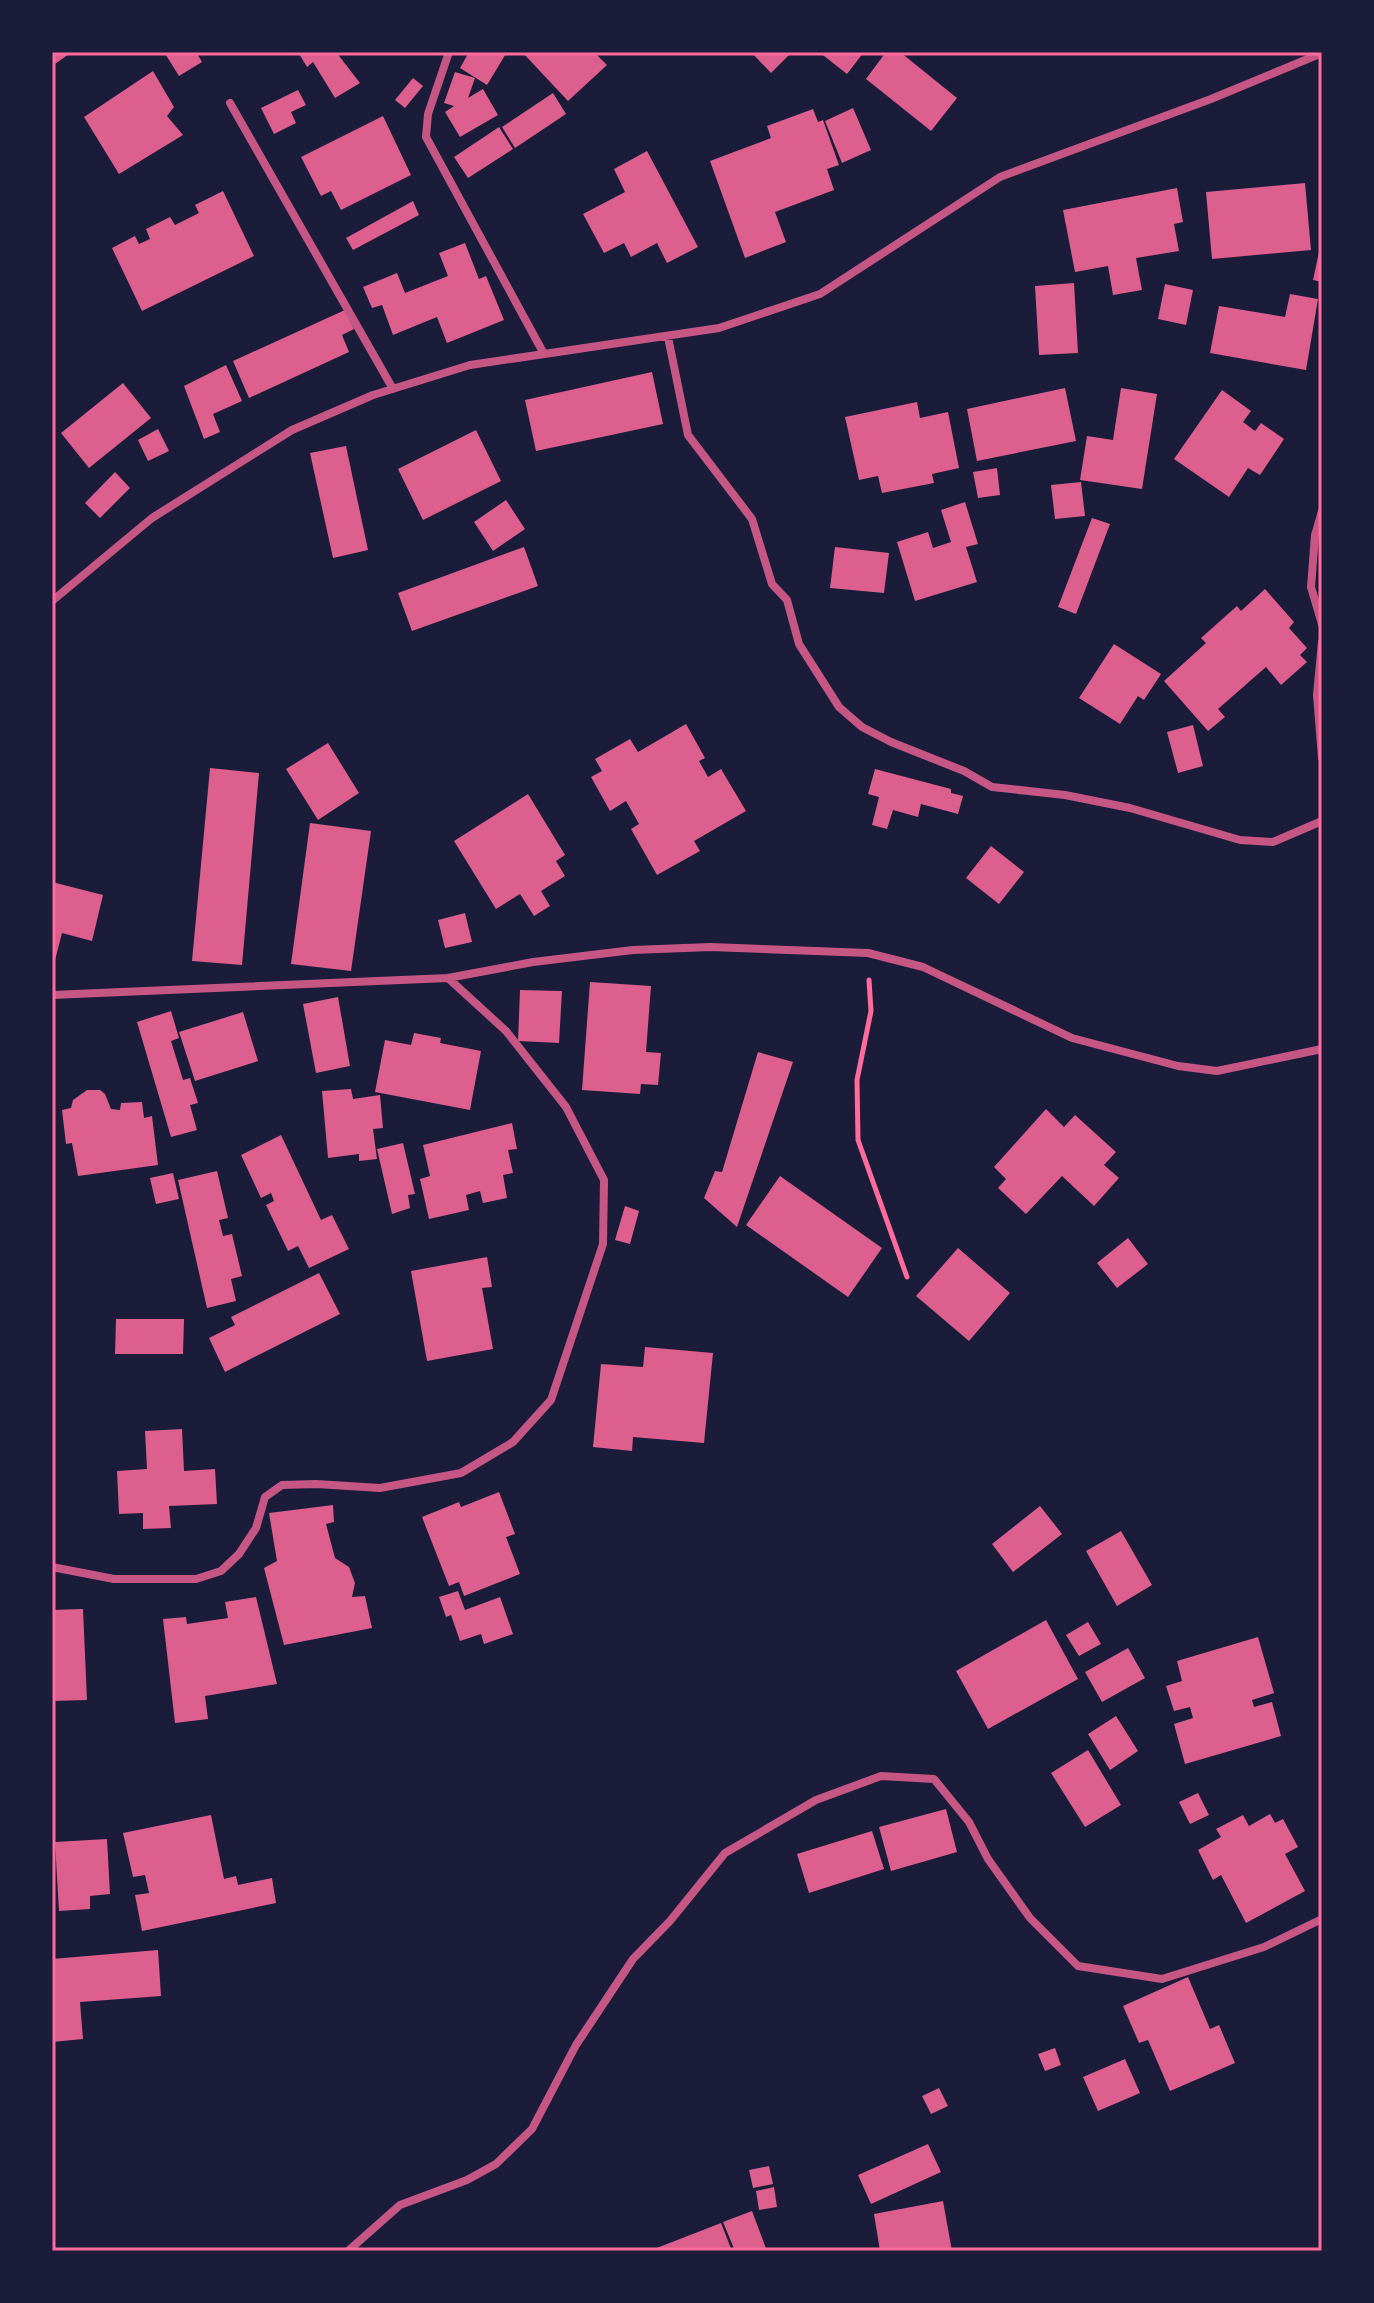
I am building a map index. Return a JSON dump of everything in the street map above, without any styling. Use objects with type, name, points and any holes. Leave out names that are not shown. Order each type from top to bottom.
[{"type":"street","points":[[449,52],[428,114],[426,137],[544,354]]},
{"type":"street","points":[[52,601],[152,518],[292,430],[393,389],[470,365],[719,328],[820,294],[1000,177],[1211,99],[1322,53]]},
{"type":"street","points":[[230,103],[393,389]]},
{"type":"street","points":[[668,337],[688,435],[752,519],[772,584],[787,600],[799,644],[839,707],[862,727],[964,771],[992,787],[1065,795],[1130,808],[1240,840],[1273,842],[1322,821]]},
{"type":"street","points":[[1322,511],[1315,535],[1311,587],[1322,624]]},
{"type":"street","points":[[1322,642],[1317,695],[1322,758]]},
{"type":"street","points":[[52,995],[448,978],[533,962],[633,950],[710,947],[868,953],[923,967],[1072,1038],[1178,1066],[1217,1071],[1322,1049]]},
{"type":"street","points":[[52,1567],[114,1579],[196,1579],[221,1571],[239,1554],[256,1528],[265,1497],[282,1485],[380,1488],[461,1473],[513,1442],[551,1400],[603,1244],[604,1180],[566,1107],[506,1031],[448,978]]},
{"type":"street","points":[[348,2251],[400,2205],[477,2175],[496,2164],[532,2129],[576,2045],[633,1959],[670,1921],[725,1853],[816,1800],[881,1776],[934,1779],[969,1822],[988,1859],[1030,1918],[1078,1966],[1162,1979],[1264,1947],[1322,1919]]},
{"type":"path","points":[[868,953],[871,1011],[857,1080],[858,1140],[907,1277]]},
{"type":"building","points":[[52,52],[72,52],[52,66]]},
{"type":"building","points":[[164,52],[196,52],[202,62],[179,76]]},
{"type":"building","points":[[298,52],[336,52],[360,83],[335,98],[313,62],[307,67]]},
{"type":"building","points":[[469,52],[507,52],[487,85],[460,68]]},
{"type":"building","points":[[522,52],[594,52],[607,65],[568,101]]},
{"type":"building","points":[[751,52],[786,52],[789,55],[771,73]]},
{"type":"building","points":[[819,52],[864,52],[847,74]]},
{"type":"building","points":[[886,52],[900,52],[957,98],[931,131],[866,79]]},
{"type":"building","points":[[153,71],[174,107],[167,116],[183,135],[119,174],[84,117]]},
{"type":"building","points":[[455,72],[475,78],[468,98],[483,89],[498,115],[460,137],[445,112],[454,106],[444,103]]},
{"type":"building","points":[[413,78],[423,86],[405,108],[395,100]]},
{"type":"building","points":[[298,90],[306,105],[291,112],[296,123],[274,134],[261,108]]},
{"type":"building","points":[[553,93],[566,114],[515,148],[502,127]]},
{"type":"building","points":[[853,108],[871,150],[842,163],[825,121]]},
{"type":"building","points":[[813,109],[818,122],[823,120],[839,165],[827,169],[834,190],[775,212],[786,242],[745,258],[710,161],[771,138],[767,126]]},
{"type":"building","points":[[383,116],[411,175],[341,210],[331,191],[321,196],[301,157]]},
{"type":"building","points":[[499,127],[513,149],[468,178],[454,157]]},
{"type":"building","points":[[647,151],[698,247],[667,263],[657,243],[631,257],[624,243],[604,253],[583,214],[625,192],[614,169]]},
{"type":"building","points":[[1305,183],[1311,250],[1212,259],[1206,192]]},
{"type":"building","points":[[1177,188],[1183,222],[1174,224],[1179,251],[1136,258],[1142,290],[1113,295],[1108,266],[1075,272],[1063,210]]},
{"type":"building","points":[[223,191],[254,256],[142,311],[112,248],[135,236],[139,244],[150,239],[146,229],[170,217],[175,225],[199,213],[195,205]]},
{"type":"building","points":[[413,201],[419,215],[353,250],[346,238]]},
{"type":"building","points":[[465,243],[479,279],[486,276],[504,320],[447,343],[437,317],[393,335],[382,305],[372,308],[363,287],[397,273],[405,293],[448,276],[439,253]]},
{"type":"building","points":[[1322,243],[1322,282],[1313,280]]},
{"type":"building","points":[[1074,283],[1078,353],[1039,355],[1035,286]]},
{"type":"building","points":[[1165,284],[1193,290],[1186,325],[1158,319]]},
{"type":"building","points":[[1290,294],[1318,299],[1306,370],[1210,353],[1219,306],[1285,317]]},
{"type":"building","points":[[345,310],[354,329],[342,335],[349,352],[249,398],[233,361]]},
{"type":"building","points":[[226,365],[242,401],[213,414],[220,432],[204,439],[184,386]]},
{"type":"building","points":[[652,372],[663,424],[536,451],[525,400]]},
{"type":"building","points":[[123,383],[151,418],[89,468],[61,433]]},
{"type":"building","points":[[1065,388],[1076,441],[977,461],[967,409]]},
{"type":"building","points":[[1121,388],[1157,394],[1142,489],[1080,480],[1087,436],[1113,440]]},
{"type":"building","points":[[1222,390],[1251,411],[1243,422],[1255,431],[1261,423],[1284,439],[1260,475],[1248,468],[1229,497],[1174,459]]},
{"type":"building","points":[[917,402],[920,418],[948,412],[959,468],[932,474],[934,483],[882,493],[878,476],[859,480],[845,417]]},
{"type":"building","points":[[158,429],[169,451],[148,461],[138,440]]},
{"type":"building","points":[[476,430],[501,481],[423,520],[398,469]]},
{"type":"building","points":[[346,446],[368,550],[333,558],[310,453]]},
{"type":"building","points":[[997,468],[1000,495],[978,498],[973,472]]},
{"type":"building","points":[[115,472],[130,488],[100,518],[85,503]]},
{"type":"building","points":[[1081,482],[1085,516],[1055,519],[1051,485]]},
{"type":"building","points":[[506,500],[525,529],[493,551],[474,522]]},
{"type":"building","points":[[965,502],[978,544],[966,547],[977,582],[915,601],[897,542],[928,532],[933,548],[951,542],[941,510]]},
{"type":"building","points":[[1092,518],[1110,524],[1076,614],[1058,607]]},
{"type":"building","points":[[524,547],[538,586],[412,631],[398,593]]},
{"type":"building","points":[[835,547],[889,553],[884,593],[830,588]]},
{"type":"building","points":[[1265,589],[1294,622],[1289,628],[1307,648],[1300,655],[1307,662],[1281,685],[1266,667],[1218,709],[1225,717],[1208,731],[1164,681],[1206,643],[1201,638],[1237,606],[1241,611]]},
{"type":"building","points":[[1114,644],[1161,674],[1144,700],[1138,696],[1120,724],[1079,698]]},
{"type":"building","points":[[686,724],[705,758],[699,761],[708,777],[721,769],[746,811],[694,841],[700,851],[657,875],[631,829],[639,824],[626,801],[610,811],[591,777],[602,771],[595,759],[630,739],[638,752]]},
{"type":"building","points":[[1193,725],[1203,766],[1178,773],[1167,732]]},
{"type":"building","points":[[328,743],[359,793],[318,820],[286,769]]},
{"type":"building","points":[[210,768],[259,773],[242,965],[192,961]]},
{"type":"building","points":[[875,769],[951,789],[951,793],[963,796],[958,814],[921,804],[918,817],[893,810],[887,829],[872,825],[879,797],[868,794]]},
{"type":"building","points":[[528,794],[565,855],[556,861],[565,876],[541,891],[550,906],[534,916],[520,894],[496,909],[454,841]]},
{"type":"building","points":[[310,823],[371,831],[351,971],[291,964]]},
{"type":"building","points":[[991,846],[1024,872],[999,904],[966,878]]},
{"type":"building","points":[[52,882],[103,895],[92,941],[62,933],[53,968]]},
{"type":"building","points":[[465,913],[472,942],[445,948],[438,920]]},
{"type":"building","points":[[590,982],[651,986],[646,1052],[661,1053],[658,1085],[641,1084],[640,1094],[582,1090]]},
{"type":"building","points":[[520,990],[562,991],[559,1043],[518,1041]]},
{"type":"building","points":[[338,997],[350,1066],[316,1073],[303,1004]]},
{"type":"building","points":[[171,1011],[179,1038],[171,1041],[183,1080],[190,1078],[198,1103],[190,1105],[197,1130],[171,1137],[137,1022]]},
{"type":"building","points":[[243,1012],[258,1061],[195,1081],[179,1032]]},
{"type":"building","points":[[414,1033],[441,1038],[440,1043],[481,1051],[470,1110],[375,1092],[385,1040],[411,1045]]},
{"type":"building","points":[[758,1052],[793,1062],[737,1227],[704,1198],[715,1171],[722,1172]]},
{"type":"building","points":[[351,1089],[353,1099],[380,1095],[383,1128],[373,1129],[377,1159],[359,1161],[359,1154],[328,1158],[322,1091]]},
{"type":"building","points":[[87,1090],[100,1090],[111,1109],[120,1110],[121,1103],[142,1102],[144,1118],[152,1116],[158,1165],[78,1176],[72,1143],[66,1144],[62,1110],[71,1108],[73,1100]]},
{"type":"building","points":[[1046,1109],[1064,1127],[1075,1115],[1116,1152],[1104,1165],[1119,1178],[1094,1206],[1062,1176],[1026,1214],[998,1188],[1006,1179],[994,1167]]},
{"type":"building","points":[[512,1123],[517,1149],[508,1150],[513,1173],[503,1175],[507,1198],[483,1203],[480,1191],[466,1195],[469,1210],[429,1219],[420,1179],[430,1176],[423,1145]]},
{"type":"building","points":[[281,1135],[321,1220],[332,1215],[349,1249],[309,1268],[298,1246],[288,1251],[266,1205],[274,1201],[271,1193],[261,1198],[241,1155]]},
{"type":"building","points":[[403,1143],[415,1194],[408,1195],[410,1208],[392,1214],[377,1149]]},
{"type":"building","points":[[217,1171],[228,1218],[219,1220],[223,1236],[232,1234],[242,1276],[231,1279],[236,1301],[207,1308],[178,1180]]},
{"type":"building","points":[[173,1173],[179,1199],[156,1204],[150,1178]]},
{"type":"building","points":[[780,1176],[882,1248],[848,1297],[746,1225]]},
{"type":"building","points":[[625,1206],[639,1211],[630,1244],[615,1240]]},
{"type":"building","points":[[1128,1238],[1148,1264],[1117,1288],[1097,1263]]},
{"type":"building","points":[[958,1248],[1010,1293],[969,1341],[916,1296]]},
{"type":"building","points":[[487,1257],[492,1287],[482,1288],[493,1349],[427,1361],[411,1271]]},
{"type":"building","points":[[319,1273],[340,1314],[225,1372],[209,1338],[235,1325],[231,1317]]},
{"type":"building","points":[[116,1319],[184,1319],[183,1354],[115,1354]]},
{"type":"building","points":[[645,1347],[713,1353],[704,1443],[633,1437],[632,1451],[593,1447],[601,1364],[643,1367]]},
{"type":"building","points":[[182,1429],[184,1471],[215,1469],[217,1504],[169,1506],[171,1528],[143,1529],[143,1513],[119,1514],[117,1471],[147,1469],[145,1431]]},
{"type":"building","points":[[499,1492],[515,1534],[506,1537],[520,1574],[464,1596],[459,1582],[449,1586],[422,1517],[459,1502],[461,1507]]},
{"type":"building","points":[[333,1505],[334,1522],[326,1524],[335,1558],[349,1567],[355,1583],[352,1597],[365,1596],[372,1628],[284,1645],[264,1568],[277,1561],[269,1513]]},
{"type":"building","points":[[1040,1506],[1062,1534],[1013,1572],[992,1544]]},
{"type":"building","points":[[1121,1531],[1152,1585],[1117,1606],[1086,1551]]},
{"type":"building","points":[[458,1591],[465,1610],[500,1597],[513,1634],[484,1644],[481,1634],[460,1641],[451,1615],[446,1617],[439,1597]]},
{"type":"building","points":[[256,1597],[277,1684],[205,1696],[208,1719],[175,1723],[163,1619],[186,1617],[187,1624],[228,1618],[225,1602]]},
{"type":"building","points":[[83,1609],[87,1700],[52,1701],[52,1610]]},
{"type":"building","points":[[1046,1620],[1078,1679],[988,1729],[956,1671]]},
{"type":"building","points":[[1088,1622],[1101,1644],[1079,1656],[1066,1635]]},
{"type":"building","points":[[1258,1637],[1274,1693],[1252,1700],[1254,1707],[1272,1702],[1281,1736],[1185,1764],[1174,1724],[1193,1718],[1190,1707],[1174,1711],[1166,1686],[1182,1681],[1177,1661]]},
{"type":"building","points":[[1128,1648],[1145,1678],[1102,1702],[1085,1672]]},
{"type":"building","points":[[1116,1716],[1138,1751],[1110,1770],[1088,1734]]},
{"type":"building","points":[[1088,1750],[1121,1805],[1085,1827],[1051,1773]]},
{"type":"building","points":[[1198,1793],[1209,1815],[1190,1824],[1179,1802]]},
{"type":"building","points":[[946,1809],[957,1852],[891,1871],[879,1827]]},
{"type":"building","points":[[1270,1814],[1275,1823],[1283,1819],[1298,1847],[1285,1854],[1305,1891],[1246,1923],[1221,1875],[1213,1880],[1198,1850],[1221,1837],[1216,1829],[1243,1815],[1249,1826]]},
{"type":"building","points":[[211,1815],[224,1879],[236,1876],[238,1885],[272,1878],[276,1903],[142,1931],[135,1895],[149,1893],[145,1875],[133,1877],[123,1833]]},
{"type":"building","points":[[872,1831],[884,1869],[809,1893],[797,1854]]},
{"type":"building","points":[[107,1839],[110,1894],[90,1896],[90,1909],[59,1911],[55,1842]]},
{"type":"building","points":[[158,1950],[161,1996],[80,2002],[83,2039],[52,2042],[52,1959]]},
{"type":"building","points":[[1188,1977],[1210,2029],[1219,2025],[1235,2063],[1170,2091],[1148,2040],[1139,2043],[1123,2006]]},
{"type":"building","points":[[1055,2048],[1061,2065],[1045,2071],[1038,2054]]},
{"type":"building","points":[[1125,2059],[1140,2093],[1098,2111],[1083,2077]]},
{"type":"building","points":[[939,2088],[948,2106],[931,2114],[922,2096]]},
{"type":"building","points":[[928,2144],[941,2172],[871,2204],[858,2175]]},
{"type":"building","points":[[769,2166],[773,2184],[753,2188],[749,2170]]},
{"type":"building","points":[[774,2187],[777,2207],[759,2210],[756,2191]]},
{"type":"building","points":[[943,2201],[952,2251],[880,2251],[874,2214]]},
{"type":"building","points":[[752,2211],[767,2251],[735,2251],[723,2222]]},
{"type":"building","points":[[721,2223],[732,2251],[649,2251]]}]
